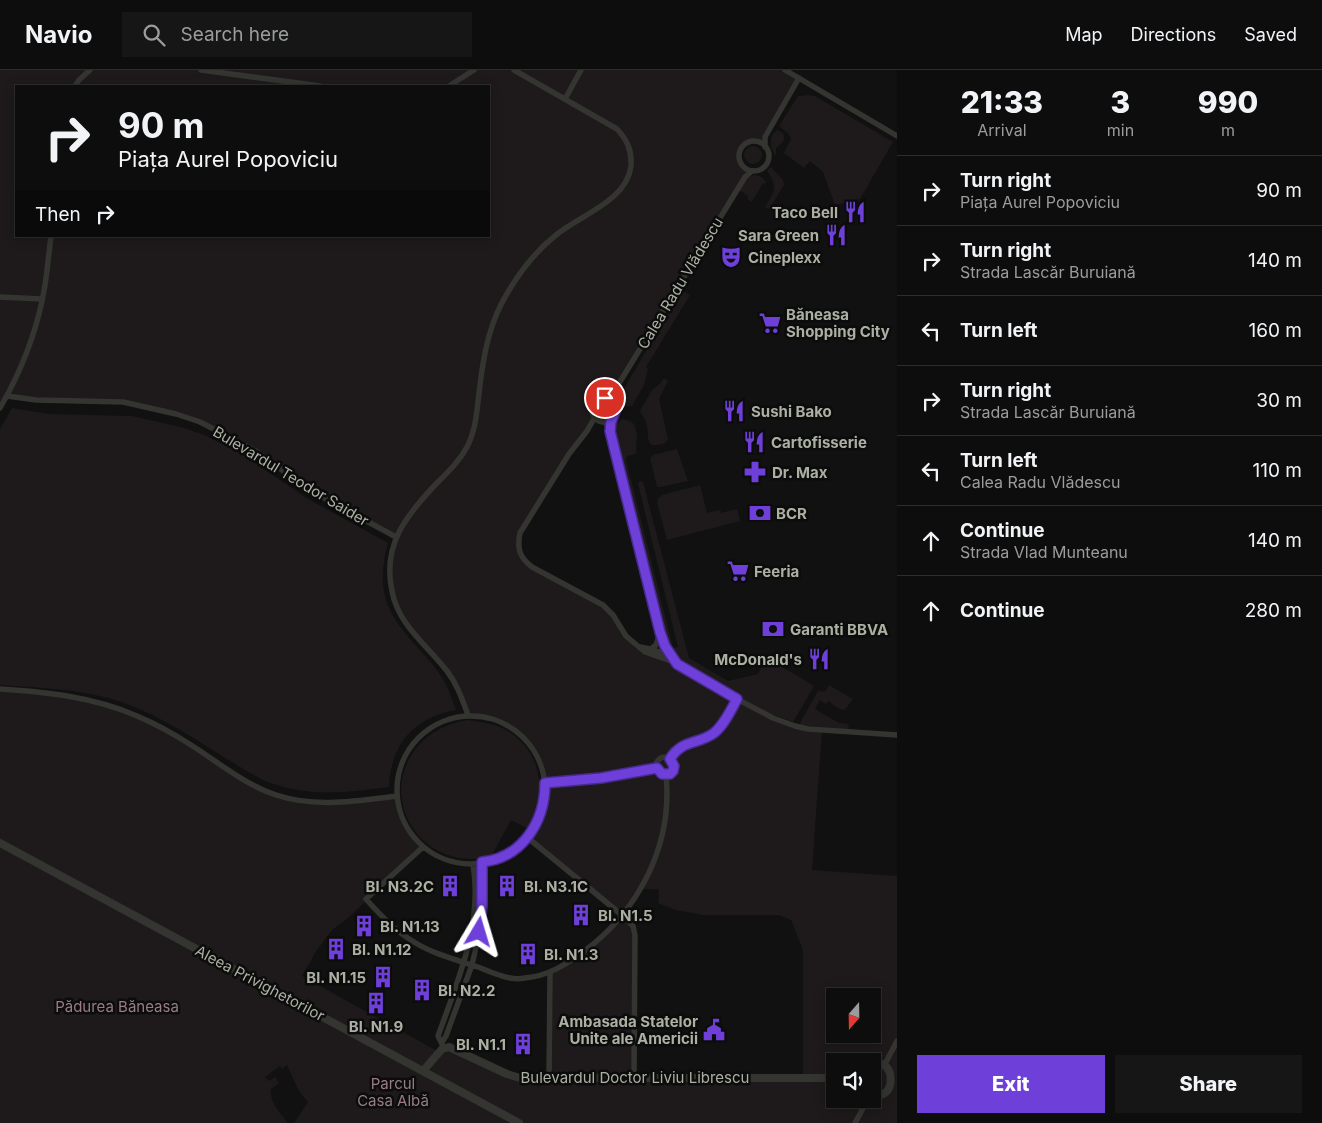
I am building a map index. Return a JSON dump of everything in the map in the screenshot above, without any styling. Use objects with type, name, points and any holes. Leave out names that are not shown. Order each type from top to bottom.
[{"type":"street","points":[[76,85],[90,70]]},
{"type":"street","points":[[201,70],[313,85]]},
{"type":"street","points":[[451,85],[474,70]]},
{"type":"street","points":[[468,714],[459,690],[448,672],[402,618],[396,607],[390,571],[392,551],[396,537],[413,509],[453,467],[466,448],[474,427],[481,371],[488,338],[498,309],[517,278],[534,256],[550,240],[565,228],[614,197],[621,190],[630,170],[632,158],[626,138],[617,129],[514,70]]},
{"type":"street","points":[[565,99],[581,70]]},
{"type":"street","points":[[785,70],[897,136]]},
{"type":"street","points":[[744,168],[752,171],[760,170],[766,165],[769,156],[765,147],[765,137],[799,78]]},
{"type":"street","points":[[745,177],[744,168],[739,159],[740,150],[746,144],[756,142],[765,137]]},
{"type":"street","points":[[756,142],[765,147]]},
{"type":"street","name":"Calea Radu Vlădescu","points":[[605,398],[615,390],[745,177],[752,171]]},
{"type":"street","points":[[0,408],[21,367],[37,322],[51,237]]},
{"type":"street","points":[[0,297],[42,300]]},
{"type":"street","name":"Calea Radu Vlădescu","points":[[614,402],[615,390]]},
{"type":"street","name":"Bulevardul Teodor Saider","points":[[7,396],[36,400],[102,400],[123,402],[176,414],[200,422],[237,440],[311,490],[385,533],[396,537]]},
{"type":"street","points":[[587,431],[606,421],[616,410],[614,402],[605,398],[598,399],[593,404],[592,410],[595,417],[606,421],[610,431],[660,632],[665,646],[677,664]]},
{"type":"street","points":[[595,417],[587,431],[569,454],[520,533],[518,549],[524,561],[603,605],[613,615],[626,636],[652,656],[677,664],[773,718],[795,726],[822,730],[897,735]]},
{"type":"street","points":[[651,648],[656,645],[660,632]]},
{"type":"street","points":[[638,646],[651,648],[671,656]]},
{"type":"street","points":[[652,656],[662,652],[665,646]]},
{"type":"street","points":[[0,689],[66,695],[114,707],[164,729],[260,788],[282,796],[304,801],[328,803],[396,796]]},
{"type":"street","points":[[670,759],[675,751],[685,744],[715,732],[737,699]]},
{"type":"street","points":[[468,714],[507,724],[518,732],[529,743],[538,757],[545,783],[544,800],[539,818],[528,838],[509,853],[496,859],[473,864],[455,862],[423,847],[406,827],[396,796],[403,762],[416,741],[434,726],[468,714]]},
{"type":"street","points":[[657,768],[660,760],[670,759],[674,764],[674,768],[670,774],[666,775]]},
{"type":"street","points":[[545,783],[601,778],[657,768]]},
{"type":"street","points":[[657,768],[662,774],[666,775]]},
{"type":"street","points":[[423,847],[366,899],[390,925],[414,943],[510,978],[527,978],[550,972],[572,960],[604,935],[623,916],[641,889],[660,846],[666,804],[666,775]]},
{"type":"street","points":[[528,838],[633,926],[635,935],[634,1078]]},
{"type":"street","name":"Aleea Privighetorilor","points":[[0,843],[519,1123]]},
{"type":"street","points":[[432,1076],[472,965],[482,914],[482,862]]},
{"type":"street","points":[[442,1047],[438,1036],[465,963],[470,944],[475,907],[473,864]]},
{"type":"street","points":[[549,1078],[550,972]]},
{"type":"street","points":[[886,1064],[897,1041]]},
{"type":"street","points":[[423,1072],[442,1047]]},
{"type":"street","name":"Bulevardul Doctor Liviu Librescu","points":[[442,1047],[454,1048],[514,1076],[549,1078],[826,1078]]},
{"type":"street","points":[[881,1063],[890,1067],[896,1079],[892,1089],[881,1096]]},
{"type":"street","points":[[855,1123],[863,1108]]},
{"type":"green space","points":[[0,70],[785,70],[799,78],[761,143],[748,143],[739,153],[741,164],[749,171],[610,399],[600,398],[593,404],[593,414],[598,420],[587,431],[528,520],[518,542],[524,561],[603,605],[632,642],[677,663],[773,718],[822,730],[812,870],[897,876],[897,1123],[294,1123],[308,1102],[299,1091],[287,1065],[282,1069],[280,1066],[265,1077],[269,1081],[275,1077],[279,1083],[271,1089],[271,1094],[276,1107],[288,1123],[0,1123],[0,689],[66,695],[138,716],[260,788],[313,802],[397,796],[400,811],[406,824],[413,836],[423,847],[349,917],[332,930],[317,950],[302,976],[439,1052],[444,1048],[507,1074],[549,1078],[550,973],[572,960],[623,916],[528,838],[537,824],[542,809],[543,777],[539,762],[532,748],[522,736],[509,726],[484,717],[468,715],[459,690],[402,618],[390,582],[396,537],[311,491],[257,452],[200,422],[123,402],[7,396],[0,408]],"holes":[[[642,889],[658,889],[658,903],[676,910],[703,915],[779,915],[791,920],[803,950],[803,1078],[634,1078],[635,935],[623,915]]]},
{"type":"green space","points":[[798,96],[815,96],[893,142],[860,199],[835,205],[823,172],[810,161],[804,168],[784,153],[791,139],[788,133],[779,126]]},
{"type":"green space","points":[[777,130],[783,133],[784,138],[776,148],[776,156],[772,149],[771,139]]},
{"type":"green space","points":[[753,146],[759,149],[762,155],[759,161],[753,164],[747,161],[744,155],[747,149]]},
{"type":"green space","points":[[771,167],[783,180],[784,185],[769,209],[765,207],[774,189],[773,181],[767,171]]},
{"type":"green space","points":[[755,175],[762,177],[766,182],[765,184],[763,183],[752,202],[747,199],[748,196],[739,190],[747,178]]},
{"type":"green space","points":[[682,290],[690,295],[646,367],[648,369],[644,385],[632,406],[625,407],[620,398],[622,392]]},
{"type":"green space","points":[[664,378],[668,381],[659,399],[668,439],[665,443],[654,445],[650,443],[646,424],[640,411],[652,390]]},
{"type":"green space","points":[[12,408],[50,414],[132,416],[181,427],[204,435],[239,452],[308,499],[388,543],[383,575],[383,588],[386,600],[398,624],[441,677],[449,690],[456,710],[428,719],[407,735],[394,758],[389,787],[324,792],[292,789],[261,779],[177,728],[142,710],[109,698],[47,688],[0,685],[0,429]]},
{"type":"green space","points":[[622,419],[634,424],[637,434],[636,454],[627,456],[626,460],[673,648],[678,647],[638,484],[640,481],[643,482],[689,658],[728,681],[758,674],[762,666],[775,663],[813,685],[793,722],[761,710],[680,663],[668,644],[614,434],[615,426]]},
{"type":"green space","points":[[677,449],[688,481],[657,487],[650,458],[653,455]]},
{"type":"green space","points":[[700,485],[707,513],[720,510],[721,513],[737,509],[740,521],[667,540],[657,503],[658,498],[662,495]]},
{"type":"green space","points":[[829,685],[853,699],[845,710],[828,701],[826,704],[820,700],[815,709],[839,723],[848,724],[847,730],[800,725],[818,691],[825,692]]},
{"type":"green space","points":[[468,720],[497,726],[518,739],[528,749],[534,761],[538,774],[539,788],[535,816],[529,829],[511,820],[492,855],[472,859],[451,856],[434,849],[421,838],[411,825],[404,810],[401,794],[402,778],[408,761],[418,746],[441,728]]},
{"type":"green space","points":[[881,1069],[888,1074],[886,1087],[881,1089]]},
{"type":"place","name":"Taco Bell","points":[[855,212]]},
{"type":"place","name":"Sara Green","points":[[836,235]]},
{"type":"place","name":"Cineplexx","points":[[731,257]]},
{"type":"place","name":"Băneasa Shopping City","points":[[770,323]]},
{"type":"place","name":"Sushi Bako","points":[[734,411]]},
{"type":"place","name":"Cartofisserie","points":[[754,442]]},
{"type":"place","name":"Dr. Max","points":[[755,472]]},
{"type":"place","name":"BCR","points":[[760,513]]},
{"type":"place","name":"Feeria","points":[[738,571]]},
{"type":"place","name":"Garanti BBVA","points":[[773,629]]},
{"type":"place","name":"McDonald's","points":[[819,659]]},
{"type":"place","name":"Bl. N3.2C","points":[[450,886]]},
{"type":"place","name":"Bl. N3.1C","points":[[507,886]]},
{"type":"place","name":"Bl. N1.5","points":[[581,915]]},
{"type":"place","name":"Bl. N1.13","points":[[364,926]]},
{"type":"place","name":"Bl. N1.12","points":[[336,949]]},
{"type":"place","name":"Bl. N1.3","points":[[528,954]]},
{"type":"place","name":"Bl. N1.15","points":[[383,977]]},
{"type":"place","name":"Bl. N2.2","points":[[422,990]]},
{"type":"place","name":"Bl. N1.9","points":[[376,1003]]},
{"type":"place","name":"Ambasada Statelor Unite ale Americii","points":[[714,1030]]},
{"type":"place","name":"Bl. N1.1","points":[[523,1044]]},
{"type":"route","points":[[479,932],[482,906],[482,862],[488,862],[509,853],[528,838],[539,818],[544,800],[545,783],[601,778],[657,768],[662,774],[670,774],[674,766],[670,759],[675,751],[685,744],[715,732],[737,699],[677,664],[665,646],[610,431],[611,419],[616,413],[616,407],[612,400],[605,398]]},
{"type":"park label","name":"Pădurea Băneasa","points":[[117,1006]]},
{"type":"park label","name":"Parcul Casa Albă","points":[[393,1092]]}]
